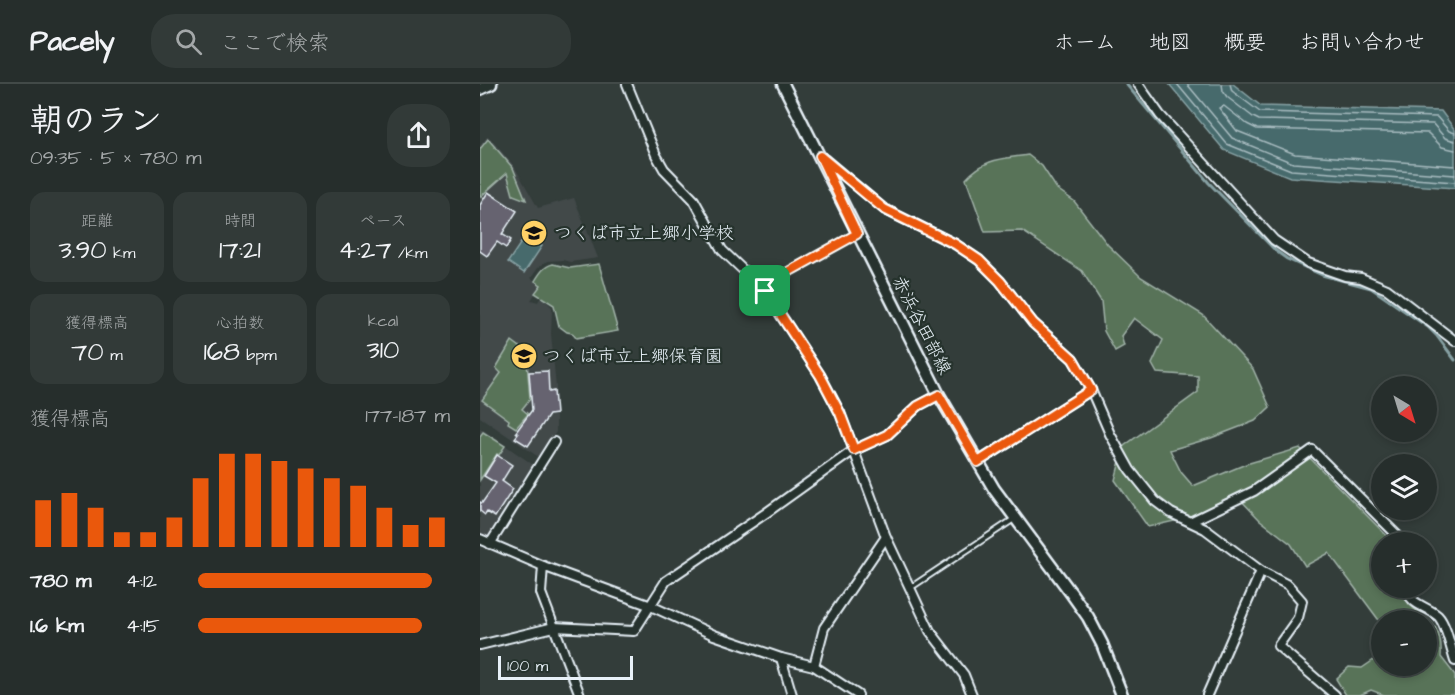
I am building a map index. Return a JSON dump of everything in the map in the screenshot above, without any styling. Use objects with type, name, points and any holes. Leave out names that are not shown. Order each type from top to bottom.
[{"type":"main road","points":[[480,89],[490,84]]},
{"type":"main road","name":"赤浜谷田部線","points":[[783,84],[939,395],[1015,519],[1088,617],[1102,644],[1122,695]]},
{"type":"street","points":[[627,84],[664,169],[694,200],[722,250],[765,291],[820,375],[840,413],[886,537],[930,631],[964,675],[972,695]]},
{"type":"street","points":[[1138,84],[1160,115],[1274,240],[1308,263],[1345,276],[1361,278],[1387,289],[1455,341]]},
{"type":"street","points":[[820,156],[884,209],[955,244],[979,260],[1000,281],[1033,323],[1073,359],[1091,390],[1110,434],[1130,470],[1155,501],[1171,513],[1205,529],[1261,570],[1288,585],[1302,601],[1298,618],[1278,646],[1335,695]]},
{"type":"street","points":[[978,462],[1091,390]]},
{"type":"street","points":[[480,645],[554,627],[634,630],[666,581],[854,450],[887,435],[918,406],[939,395]]},
{"type":"street","points":[[490,544],[554,442]]},
{"type":"street","points":[[1192,521],[1254,491],[1312,450],[1393,532]]},
{"type":"street","points":[[814,666],[824,628],[886,537]]},
{"type":"street","points":[[480,539],[543,566],[651,606],[714,635],[781,658],[814,666],[858,695]]},
{"type":"street","points":[[543,566],[542,593],[580,695]]},
{"type":"street","points":[[1207,695],[1261,570]]},
{"type":"street","points":[[1412,598],[1417,604],[1439,616],[1455,661]]},
{"type":"street","points":[[781,658],[792,695]]},
{"type":"lane","points":[[765,291],[790,271],[857,234]]},
{"type":"lane","points":[[910,588],[1015,519]]},
{"type":"shaded area","name":"つくば市立上郷小学校","points":[[488,136],[514,166],[538,208],[574,198],[598,258],[570,262],[547,261],[531,278],[541,285],[531,300],[538,302],[541,297],[552,307],[551,334],[556,388],[556,432],[540,458],[480,417],[480,146]]},
{"type":"shaded area","points":[[480,428],[532,464],[533,468],[492,534],[486,537],[480,534]]},
{"type":"green space","points":[[488,139],[513,168],[526,200],[513,195],[507,173],[480,197],[480,149]]},
{"type":"green space","points":[[1028,155],[1042,166],[1057,189],[1074,201],[1108,245],[1141,277],[1203,315],[1253,369],[1270,407],[1255,421],[1211,438],[1170,450],[1181,472],[1193,486],[1246,464],[1300,448],[1383,532],[1371,532],[1371,598],[1405,598],[1416,610],[1371,610],[1329,553],[1305,566],[1291,544],[1260,520],[1236,495],[1192,517],[1148,527],[1115,480],[1124,446],[1198,392],[1198,376],[1157,373],[1152,364],[1163,340],[1134,318],[1121,336],[1124,346],[1115,351],[1104,331],[1101,301],[1082,271],[1022,231],[985,232],[966,179],[987,163]]},
{"type":"green space","points":[[553,264],[570,268],[599,264],[618,331],[576,338],[559,326],[554,305],[535,293],[541,285],[535,281],[545,268]]},
{"type":"green space","points":[[512,341],[520,347],[527,361],[530,399],[522,409],[528,414],[516,428],[482,400],[501,373],[496,368]]},
{"type":"green space","points":[[483,432],[505,446],[480,480],[480,436]]},
{"type":"green space","points":[[1437,630],[1441,657],[1455,675],[1455,695],[1384,695],[1371,690],[1360,695],[1346,695],[1336,679],[1349,667],[1362,668],[1371,662],[1371,676],[1437,676]]},
{"type":"water","points":[[1169,84],[1233,84],[1261,106],[1441,111],[1455,130],[1455,188],[1290,177],[1224,150]]},
{"type":"water","points":[[526,235],[542,246],[524,273],[508,262]]},
{"type":"building","points":[[488,192],[517,211],[502,234],[511,240],[506,248],[497,242],[487,256],[480,251],[480,205]]},
{"type":"building","points":[[548,371],[549,392],[554,391],[556,414],[549,415],[528,446],[515,438],[518,434],[516,432],[532,410],[529,372]]},
{"type":"building","points":[[497,455],[512,465],[502,481],[513,489],[495,517],[487,512],[485,515],[480,511],[480,502],[482,503],[496,483],[484,476]]},
{"type":"waterway","points":[[1126,84],[1209,183],[1276,251],[1287,259],[1322,275],[1371,288],[1428,327],[1455,360]]},
{"type":"place","name":"つくば市立上郷小学校","points":[[534,233]]},
{"type":"place","name":"つくば市立上郷保育園","points":[[524,356]]},
{"type":"route","points":[[820,156],[840,170],[884,209],[955,244],[979,260],[1000,281],[1033,323],[1073,359],[1091,390],[978,462],[939,395],[918,406],[887,435],[854,450],[840,413],[820,375],[765,291],[790,271],[857,234],[820,156]]}]
